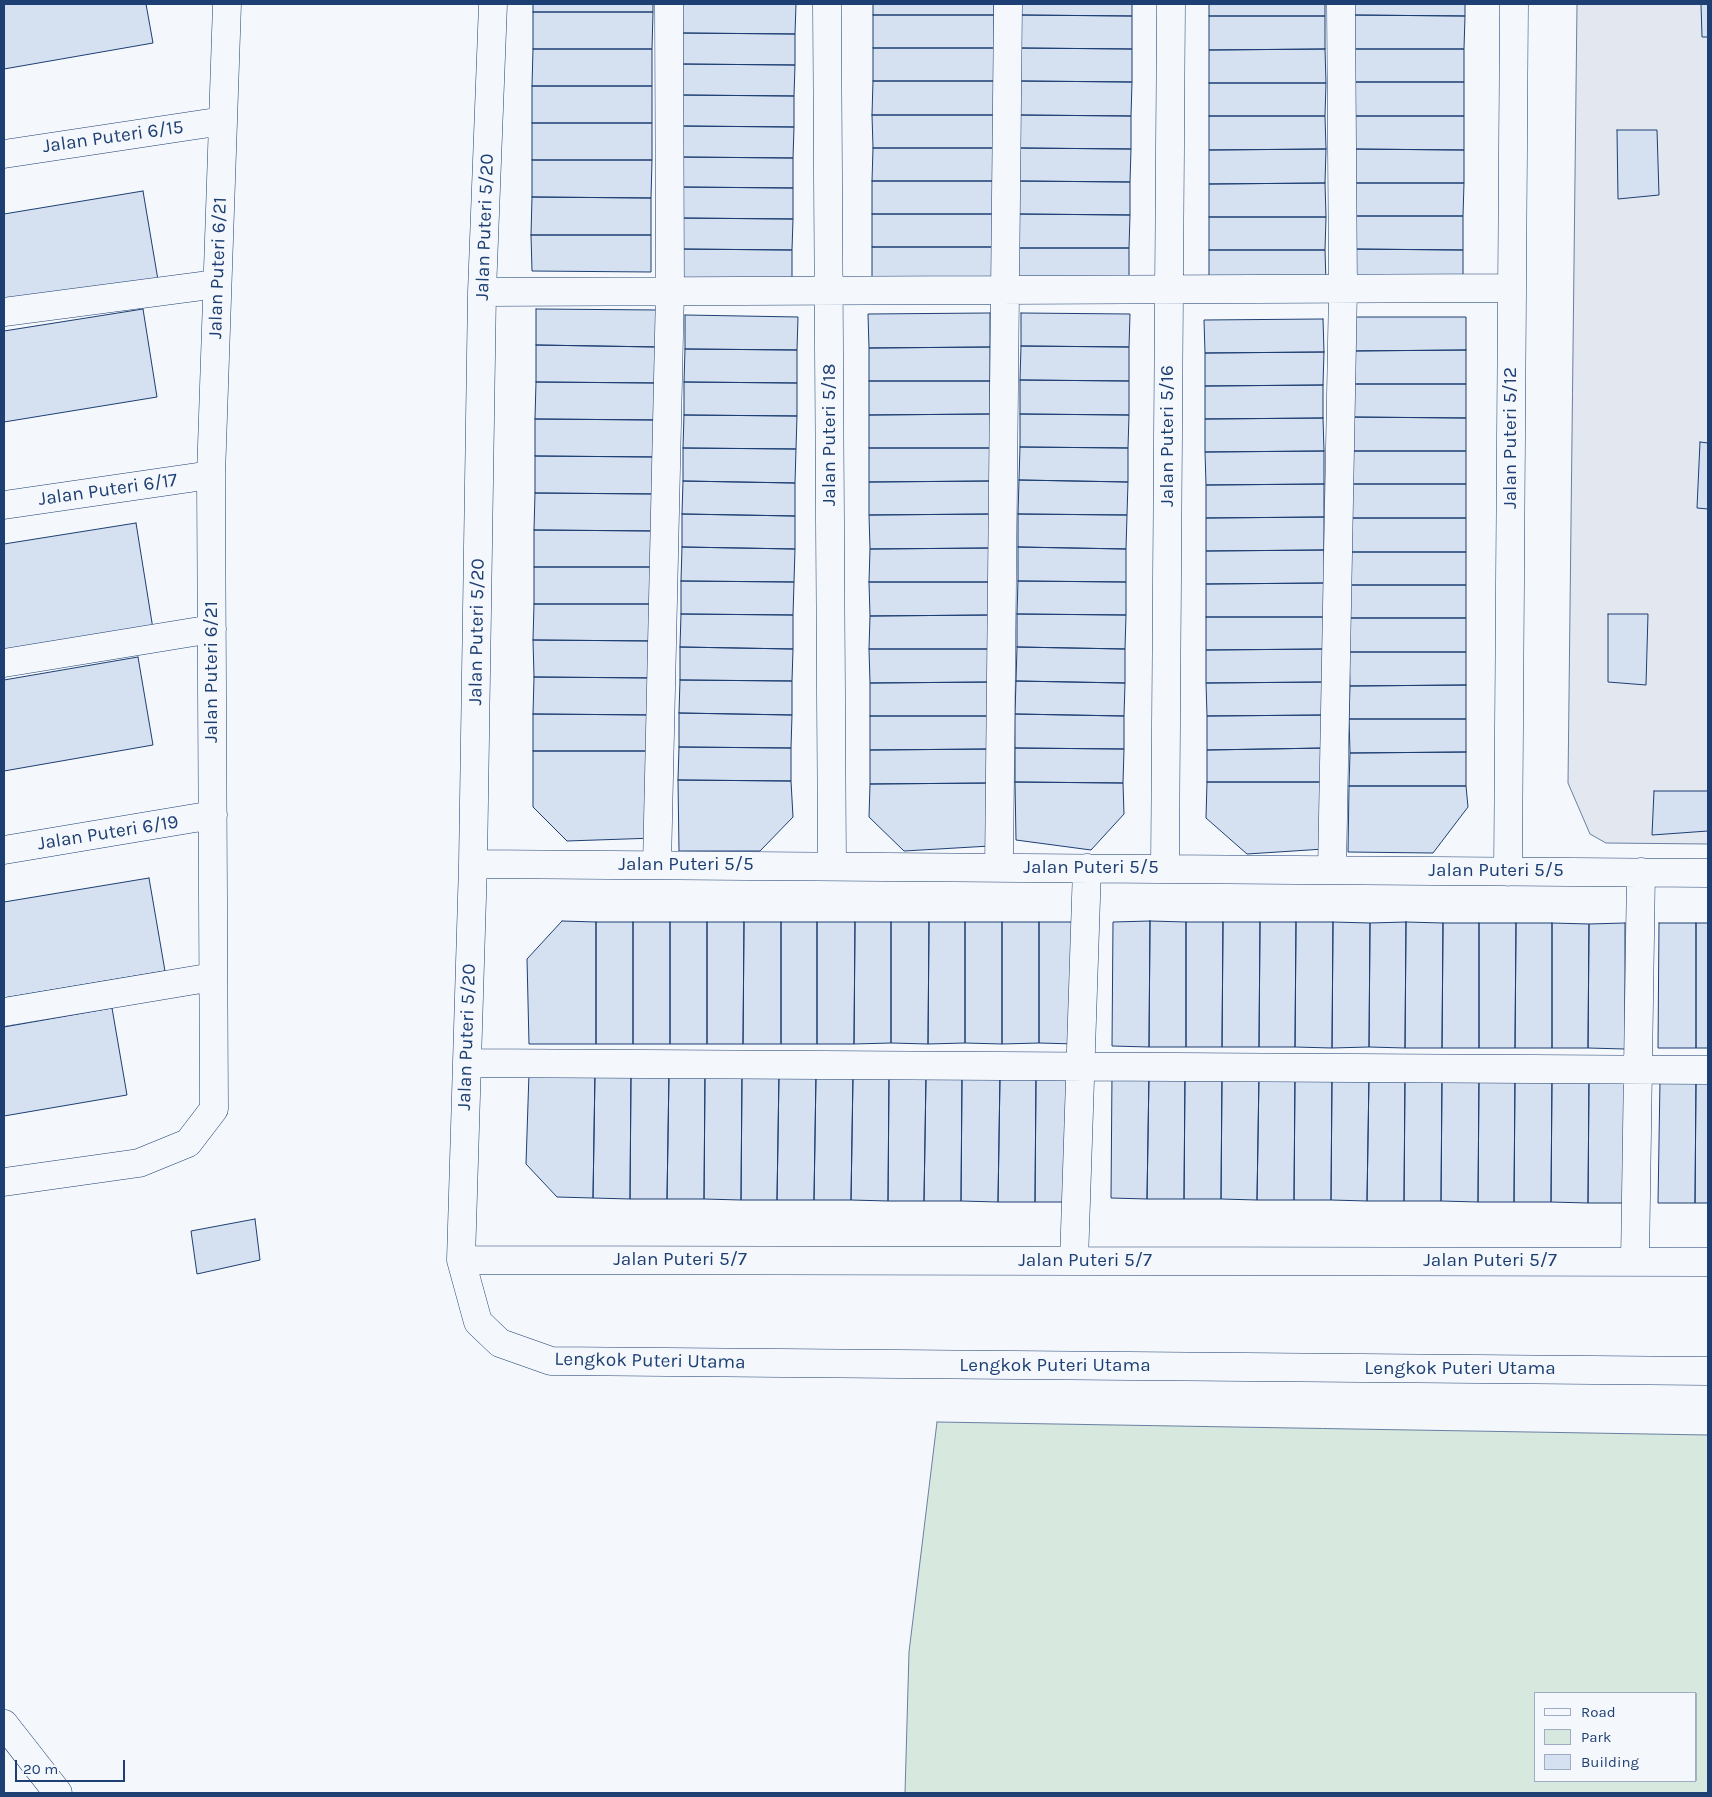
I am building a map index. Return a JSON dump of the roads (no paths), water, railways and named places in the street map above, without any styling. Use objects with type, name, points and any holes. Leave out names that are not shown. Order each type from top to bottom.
[{"type":"street","name":"Jalan Puteri 6/21","points":[[4,1182],[139,1163],[188,1143],[214,1109],[211,475],[227,4]]},
{"type":"street","name":"Jalan Puteri 5/20","points":[[461,1260],[473,864],[482,292],[493,4]]},
{"type":"street","points":[[657,865],[670,291],[669,4]]},
{"type":"street","name":"Jalan Puteri 5/18","points":[[827,4],[832,866]]},
{"type":"street","points":[[999,868],[1008,4]]},
{"type":"street","name":"Jalan Puteri 5/16","points":[[1165,868],[1171,4]]},
{"type":"street","points":[[1332,870],[1344,289],[1342,4]]},
{"type":"street","name":"Jalan Puteri 5/12","points":[[1508,872],[1514,4]]},
{"type":"street","name":"Jalan Puteri 6/15","points":[[4,154],[223,121]]},
{"type":"street","points":[[4,312],[217,284]]},
{"type":"street","points":[[482,292],[1512,288]]},
{"type":"street","name":"Jalan Puteri 6/17","points":[[4,505],[211,475]]},
{"type":"street","points":[[4,663],[212,629]]},
{"type":"street","name":"Jalan Puteri 6/19","points":[[4,850],[212,815]]},
{"type":"street","name":"Jalan Puteri 5/5","points":[[473,864],[1708,873]]},
{"type":"street","points":[[1074,1261],[1086,868]]},
{"type":"street","points":[[1635,1261],[1640,872]]},
{"type":"street","points":[[4,1012],[213,977]]},
{"type":"street","points":[[467,1063],[1708,1070]]},
{"type":"street","name":"Jalan Puteri 5/7","points":[[461,1260],[1708,1262]]},
{"type":"street","name":"Lengkok Puteri Utama","points":[[461,1260],[478,1322],[500,1343],[551,1361],[1708,1371]]},
{"type":"street","points":[[4,1724],[58,1793]]}]
